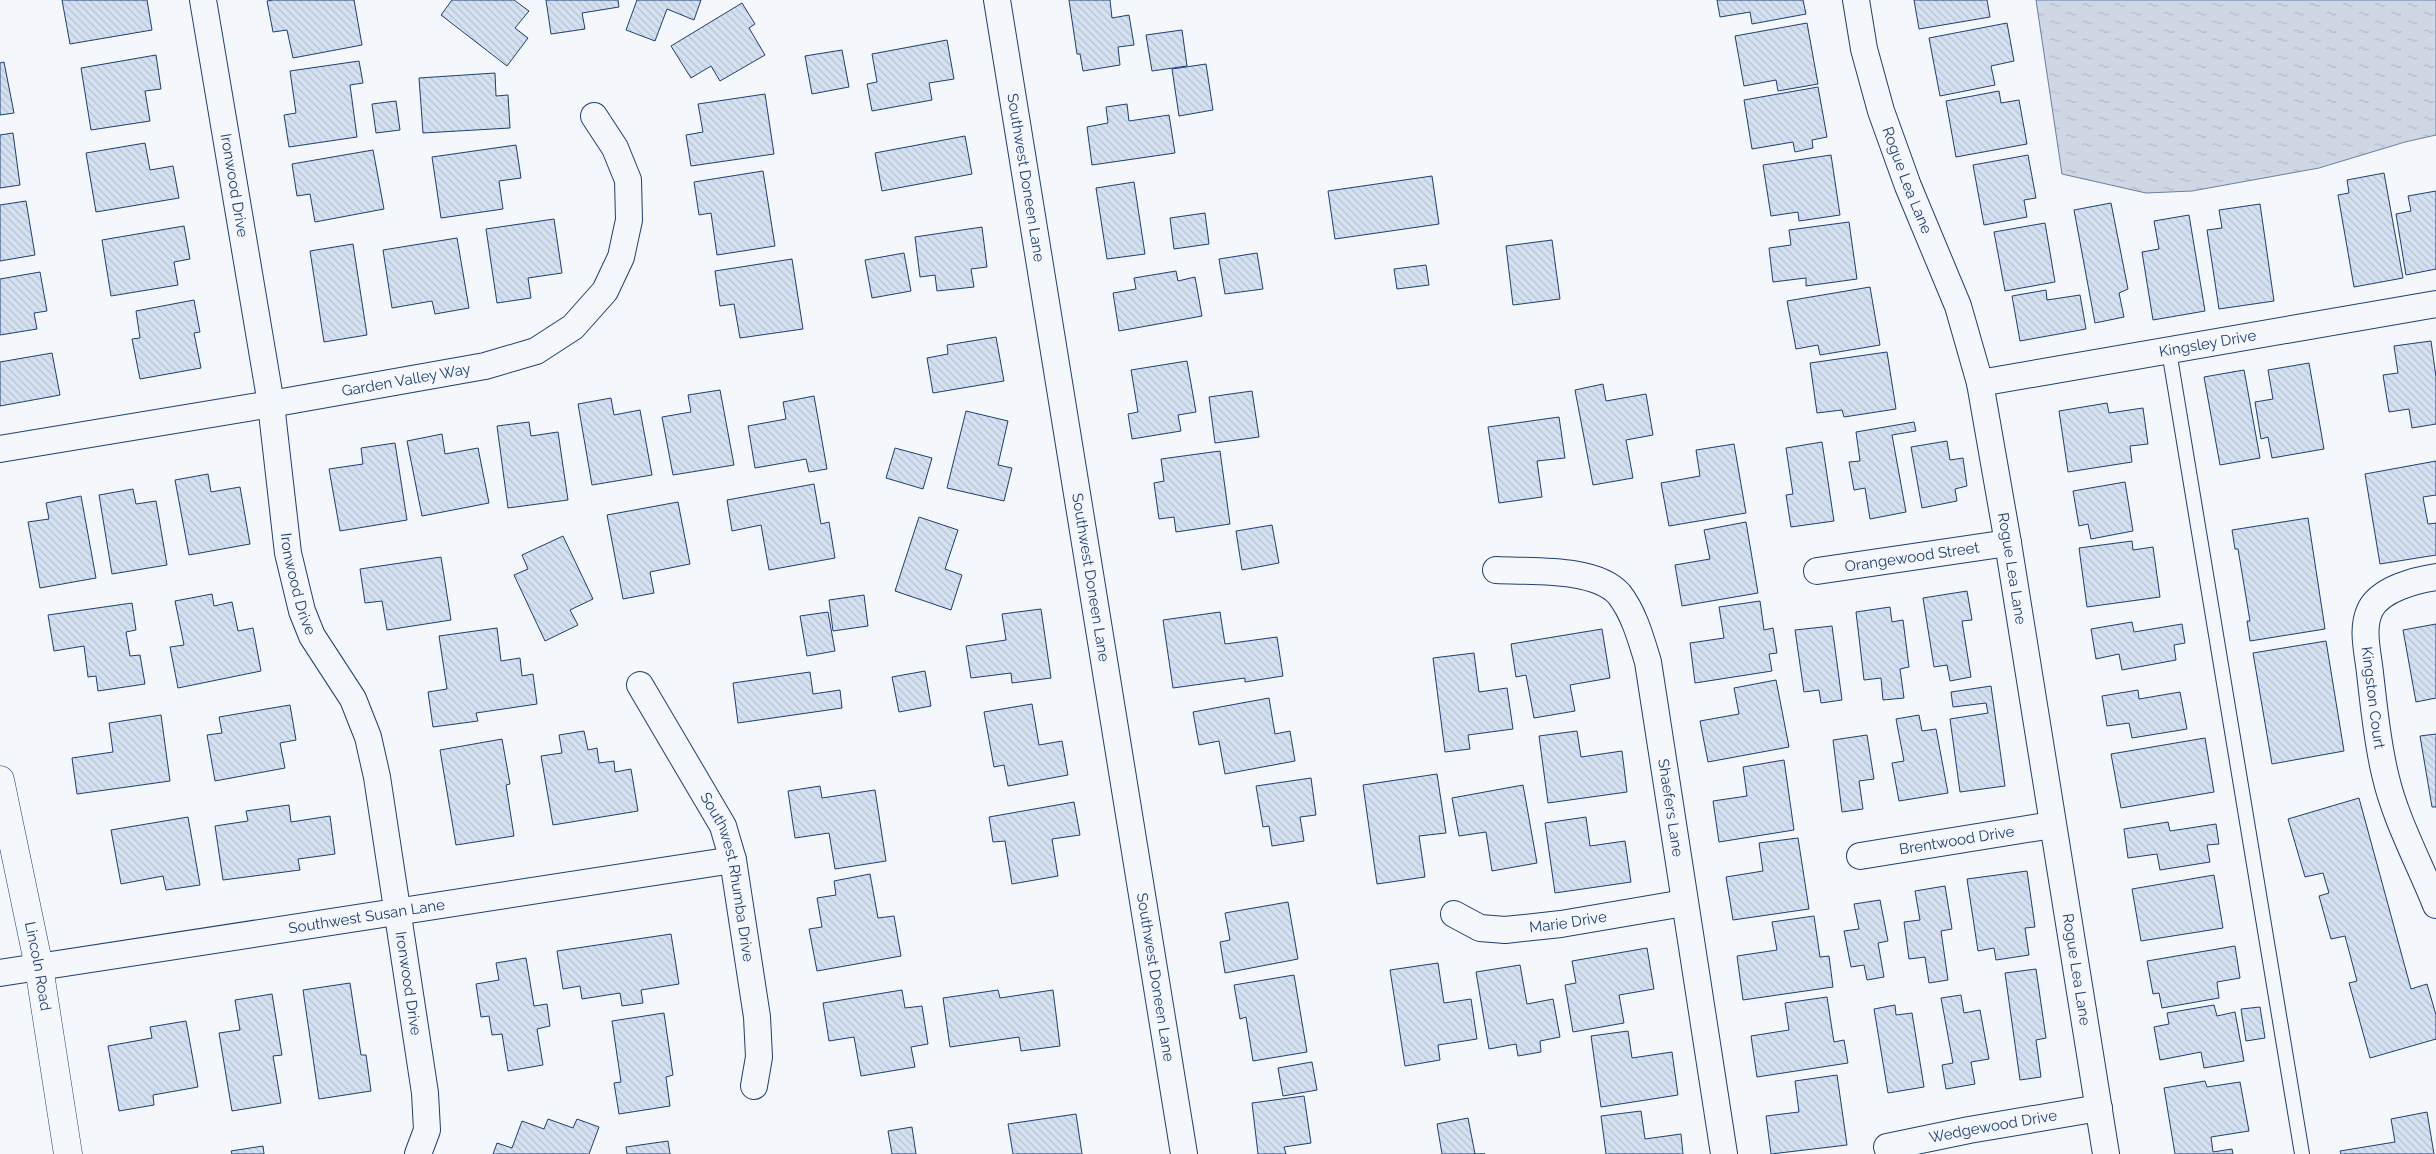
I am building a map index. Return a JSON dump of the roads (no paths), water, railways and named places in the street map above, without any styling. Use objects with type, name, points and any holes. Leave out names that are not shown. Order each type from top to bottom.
[{"type":"street","name":"Ironwood Drive","points":[[203,0],[270,404],[288,553],[302,611],[312,636],[353,699],[368,737],[377,777],[425,1093],[427,1130],[418,1154]]},
{"type":"street","name":"Southwest Doneen Lane","points":[[996,0],[1184,1154]]},
{"type":"street","name":"Rogue Lea Lane","points":[[1856,0],[1864,48],[1881,111],[1908,186],[1958,306],[1980,383],[2008,543],[2106,1154]]},
{"type":"street","name":"Garden Valley Way","points":[[0,449],[485,366],[536,352],[573,327],[605,291],[621,257],[629,220],[628,180],[615,148],[594,116]]},
{"type":"street","name":"Kingsley Drive","points":[[1980,383],[2436,304]]},
{"type":"street","name":"Orangewood Street","points":[[1817,571],[2008,543]]},
{"type":"street","name":"Shaefers Lane","points":[[1496,570],[1595,578],[1618,594],[1636,623],[1648,662],[1724,1154]]},
{"type":"street","name":"Kingston Court","points":[[2436,577],[2414,581],[2386,594],[2370,609],[2365,631],[2376,728],[2385,775],[2396,809],[2426,854],[2436,905]]},
{"type":"street","name":"Southwest Rhumba Drive","points":[[640,685],[719,818],[733,860],[757,1017],[759,1057],[754,1086]]},
{"type":"street","name":"Lincoln Road","points":[[0,780],[39,967],[68,1154]]},
{"type":"street","name":"Brentwood Drive","points":[[1860,856],[2052,825]]},
{"type":"street","name":"Southwest Susan Lane","points":[[0,973],[733,860]]},
{"type":"street","name":"Marie Drive","points":[[1454,914],[1480,928],[1505,930],[1561,924],[1684,903]]},
{"type":"street","name":"Wedgewood Drive","points":[[1887,1147],[1970,1130],[2099,1108]]},
{"type":"lane","points":[[2169,351],[2302,1154]]},
{"type":"water","points":[[2036,0],[2436,0],[2436,135],[2405,142],[2319,168],[2192,191],[2146,193],[2062,174]]}]
